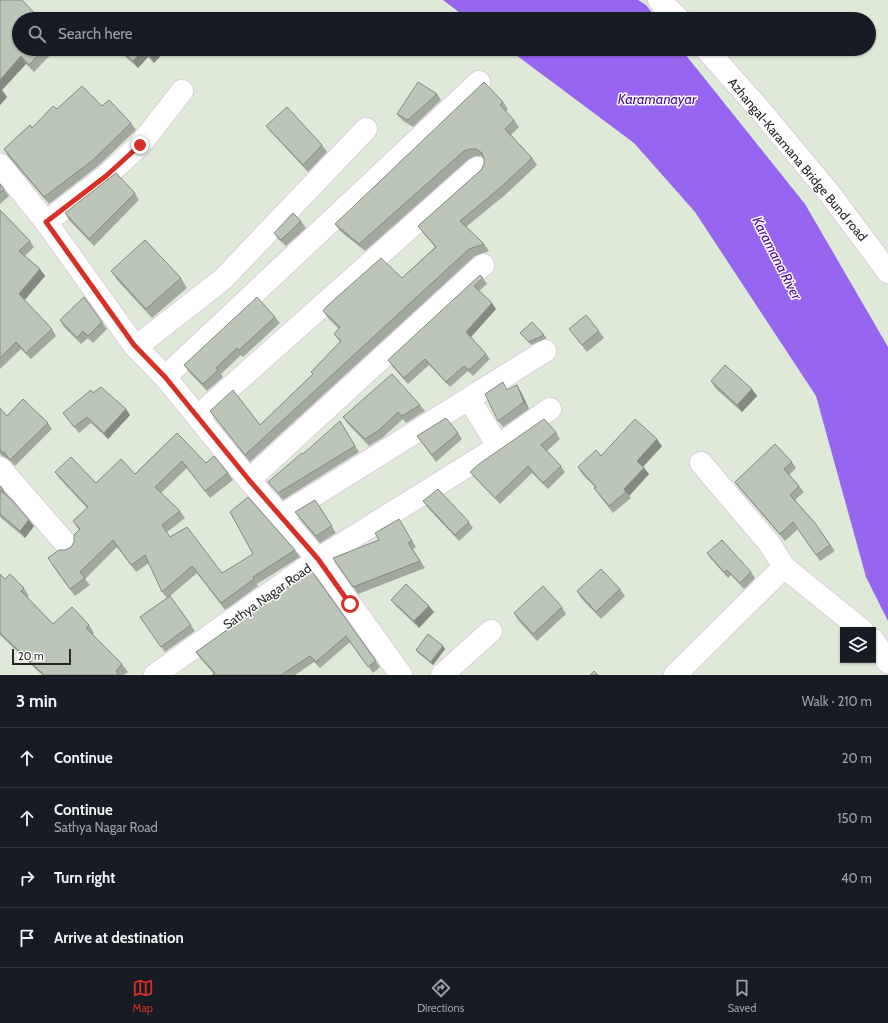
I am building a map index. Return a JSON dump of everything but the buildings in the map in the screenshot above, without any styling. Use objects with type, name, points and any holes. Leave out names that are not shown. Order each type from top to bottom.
[{"type":"street","points":[[659,0],[672,12]]},
{"type":"street","name":"Azhangal-Karamana Bridge Bund road","points":[[712,56],[761,111],[825,188],[888,272]]},
{"type":"street","points":[[165,377],[479,82]]},
{"type":"street","points":[[46,222],[106,176],[140,145],[182,91]]},
{"type":"street","points":[[136,348],[224,279],[366,129]]},
{"type":"street","name":"Sathya Nagar Road","points":[[0,165],[46,222],[136,348],[165,377],[249,480],[318,559],[155,675]]},
{"type":"street","points":[[198,416],[477,168]]},
{"type":"street","points":[[249,480],[483,265]]},
{"type":"street","points":[[281,516],[545,351]]},
{"type":"street","points":[[469,399],[498,446]]},
{"type":"street","points":[[401,675],[318,559],[498,446],[550,409]]},
{"type":"street","points":[[701,463],[768,543],[784,567],[858,627]]},
{"type":"street","points":[[0,468],[66,545]]},
{"type":"street","points":[[675,675],[784,567]]},
{"type":"street","points":[[442,675],[491,631]]},
{"type":"street","points":[[876,644],[888,662]]},
{"type":"water","points":[[443,0],[638,0],[646,5],[652,12],[459,12]]},
{"type":"water","name":"Karamanayar","points":[[517,56],[687,56],[805,204],[888,347],[888,621],[866,577],[816,396],[695,212],[634,143]]},
{"type":"route","points":[[140,145],[106,176],[46,222],[134,345],[165,377],[249,480],[318,559],[350,604]]},
{"type":"water label","name":"Karamana River","points":[[777,258]]}]
